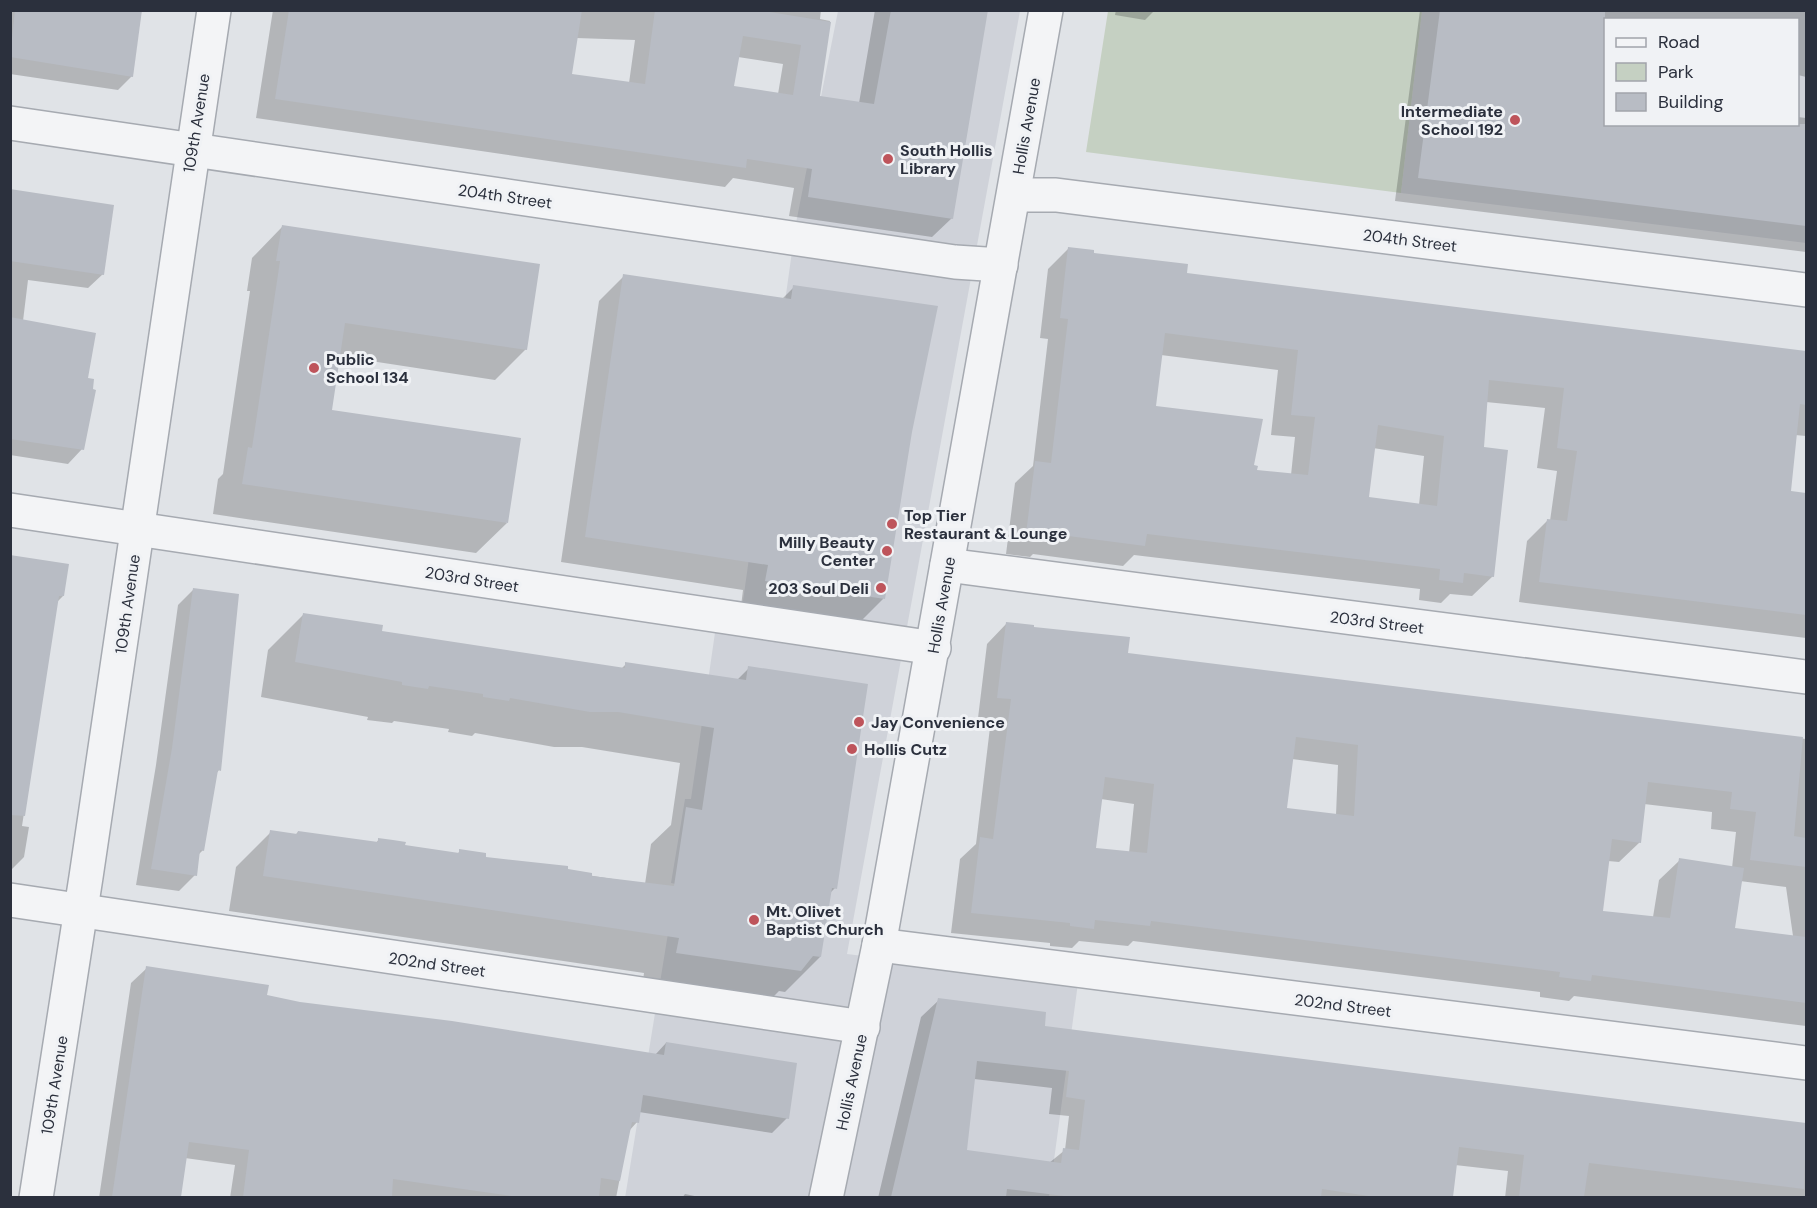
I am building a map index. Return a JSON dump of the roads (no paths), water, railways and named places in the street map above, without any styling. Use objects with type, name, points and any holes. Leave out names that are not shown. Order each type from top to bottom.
[{"type":"street","name":"109th Avenue","points":[[36,1197],[138,529],[213,10]]},
{"type":"street","name":"Hollis Avenue","points":[[826,1197],[879,945],[934,648],[1046,10]]},
{"type":"street","name":"204th Street","points":[[10,123],[943,260],[1001,265]]},
{"type":"street","name":"204th Street","points":[[1014,195],[1056,195],[1806,290]]},
{"type":"street","name":"203rd Street","points":[[10,510],[934,648]]},
{"type":"street","name":"203rd Street","points":[[947,566],[1806,677]]},
{"type":"street","name":"202nd Street","points":[[10,900],[863,1027]]},
{"type":"street","name":"202nd Street","points":[[879,945],[1806,1063]]},
{"type":"place","name":"Intermediate School 192","points":[[1515,120]]},
{"type":"place","name":"South Hollis Library","points":[[888,159]]},
{"type":"place","name":"Public School 134","points":[[314,368]]},
{"type":"place","name":"Top Tier Restaurant & Lounge","points":[[892,524]]},
{"type":"place","name":"Milly Beauty Center","points":[[887,551]]},
{"type":"place","name":"203 Soul Deli","points":[[881,588]]},
{"type":"place","name":"Jay Convenience","points":[[859,722]]},
{"type":"place","name":"Hollis Cutz","points":[[852,749]]},
{"type":"place","name":"Mt. Olivet Baptist Church","points":[[754,920]]}]
